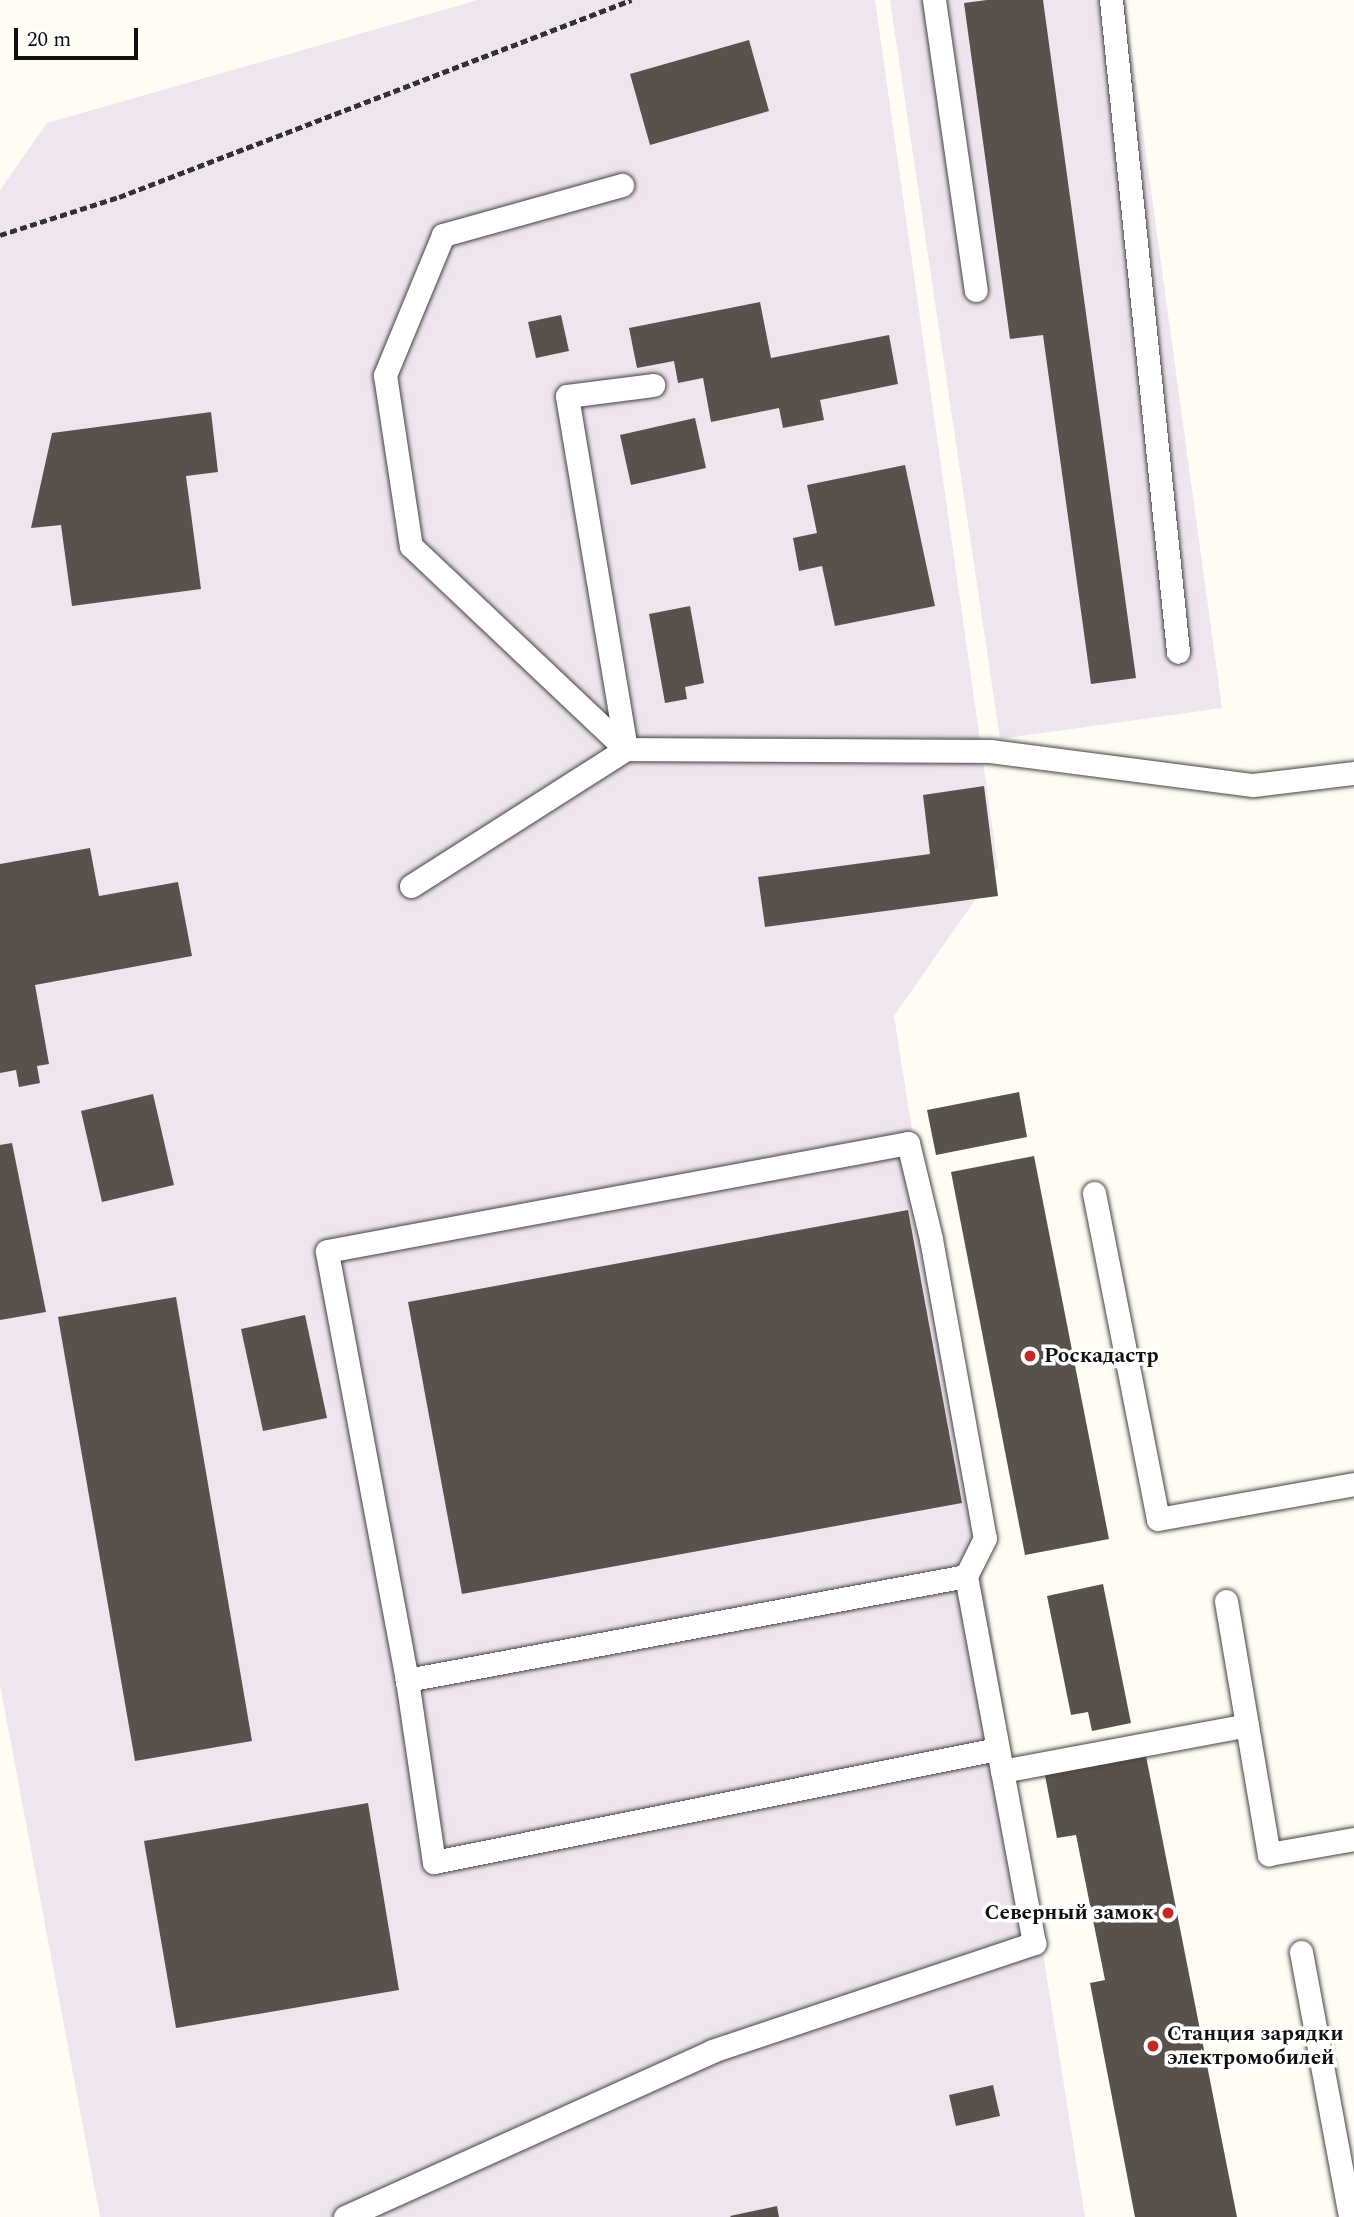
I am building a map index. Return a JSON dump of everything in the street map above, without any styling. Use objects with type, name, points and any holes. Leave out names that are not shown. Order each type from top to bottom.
[{"type":"lane","points":[[934,0],[976,290]]},
{"type":"lane","points":[[1111,0],[1178,652]]},
{"type":"lane","points":[[622,185],[443,235],[385,375],[411,546],[626,749]]},
{"type":"lane","points":[[626,749],[566,396],[653,385]]},
{"type":"lane","points":[[411,886],[626,749],[990,751],[1253,785],[1354,773]]},
{"type":"lane","points":[[345,2217],[712,2051],[1034,1943],[1000,1760],[966,1577],[985,1538],[930,1239],[908,1143],[327,1251],[407,1680],[434,1861],[1000,1760],[1247,1725]]},
{"type":"lane","points":[[1094,1193],[1158,1519],[1354,1484]]},
{"type":"lane","points":[[407,1680],[966,1577]]},
{"type":"lane","points":[[1226,1601],[1269,1854],[1354,1839]]},
{"type":"lane","points":[[1301,1952],[1350,2217]]},
{"type":"path","points":[[0,234],[118,197],[631,0]]},
{"type":"shaded area","points":[[478,0],[875,0],[998,867],[894,1016],[1085,2217],[100,2217],[0,1685],[0,190],[47,123]]},
{"type":"shaded area","points":[[890,0],[1125,0],[1222,708],[1000,739]]},
{"type":"building","points":[[987,0],[1043,0],[1136,678],[1091,684],[1043,335],[1010,339],[964,3]]},
{"type":"building","points":[[749,40],[769,111],[650,145],[630,74]]},
{"type":"building","points":[[760,302],[771,358],[889,335],[898,384],[820,400],[824,420],[783,428],[779,408],[711,422],[703,378],[678,383],[674,361],[637,368],[629,328]]},
{"type":"building","points":[[561,315],[569,351],[536,358],[528,322]]},
{"type":"building","points":[[211,412],[218,472],[186,476],[201,589],[72,606],[61,525],[31,528],[52,433]]},
{"type":"building","points":[[695,418],[706,468],[631,485],[620,435]]},
{"type":"building","points":[[905,465],[935,606],[835,626],[822,566],[799,571],[793,538],[817,533],[807,485]]},
{"type":"building","points":[[690,606],[704,683],[685,687],[687,699],[665,703],[649,614]]},
{"type":"building","points":[[984,786],[998,896],[765,927],[758,877],[930,854],[923,795]]},
{"type":"building","points":[[90,848],[99,896],[178,882],[192,956],[35,985],[49,1064],[37,1066],[40,1083],[19,1087],[16,1070],[0,1073],[0,864]]},
{"type":"building","points":[[1019,1092],[1027,1137],[936,1155],[927,1110]]},
{"type":"building","points":[[153,1094],[174,1185],[102,1202],[81,1111]]},
{"type":"building","points":[[12,1143],[46,1312],[0,1320],[0,1145]]},
{"type":"building","name":"Роскадастр","points":[[1034,1156],[1109,1539],[1025,1555],[951,1172]]},
{"type":"building","points":[[908,1210],[962,1503],[462,1594],[408,1302]]},
{"type":"building","points":[[176,1297],[252,1741],[135,1761],[58,1317]]},
{"type":"building","points":[[305,1315],[327,1418],[263,1431],[241,1329]]},
{"type":"building","points":[[1103,1584],[1131,1723],[1092,1731],[1088,1712],[1071,1715],[1047,1596]]},
{"type":"building","points":[[1145,1751],[1237,2217],[1135,2217],[1090,1983],[1105,1980],[1076,1835],[1057,1838],[1044,1770]]},
{"type":"building","points":[[368,1803],[399,1990],[176,2028],[144,1841]]},
{"type":"building","points":[[993,2085],[1000,2116],[956,2126],[949,2095]]},
{"type":"building","points":[[777,2206],[779,2217],[730,2216]]},
{"type":"place","name":"Роскадастр","points":[[1030,1356]]},
{"type":"place","name":"Северный замок","points":[[1168,1913]]},
{"type":"place","name":"Станция зарядки электромобилей","points":[[1153,2046]]}]
